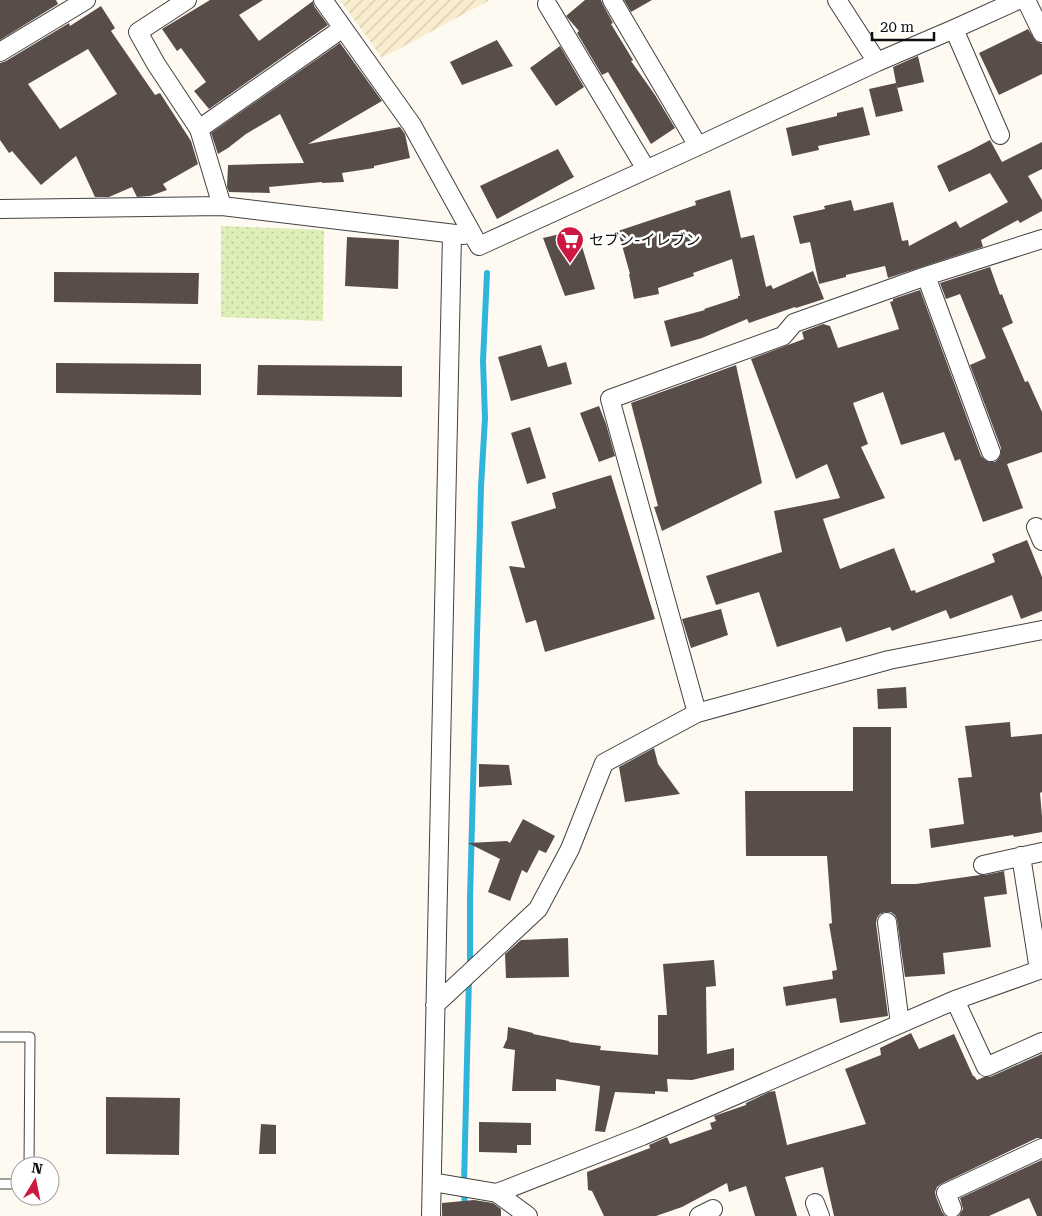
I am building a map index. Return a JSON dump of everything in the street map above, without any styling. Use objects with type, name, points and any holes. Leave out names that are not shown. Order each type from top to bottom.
[{"type":"street","points":[[0,52],[86,0]]},
{"type":"street","points":[[187,0],[138,32],[156,64],[199,129],[222,206]]},
{"type":"street","points":[[323,0],[412,125],[479,246],[877,62],[1018,0]]},
{"type":"street","points":[[612,0],[698,146]]},
{"type":"street","points":[[837,0],[877,62]]},
{"type":"street","points":[[1026,0],[1042,33]]},
{"type":"street","points":[[547,4],[646,170]]},
{"type":"street","points":[[199,129],[343,28]]},
{"type":"street","points":[[954,29],[1000,136]]},
{"type":"street","points":[[0,209],[222,206],[474,236]]},
{"type":"street","points":[[431,1216],[452,234]]},
{"type":"street","points":[[697,713],[610,398],[783,336],[794,323],[926,276],[1042,239]]},
{"type":"street","points":[[926,276],[992,452]]},
{"type":"street","points":[[435,1005],[538,909],[570,849],[604,763],[697,713],[889,660],[1042,630]]},
{"type":"street","points":[[983,865],[1042,852]]},
{"type":"street","points":[[498,1193],[642,1136],[955,1000],[1040,970],[1021,856]]},
{"type":"street","points":[[887,922],[900,1024]]},
{"type":"street","points":[[955,1000],[986,1067],[1042,1042]]},
{"type":"street","points":[[952,1208],[946,1193],[1042,1148]]},
{"type":"street","points":[[432,1182],[498,1193],[528,1216]]},
{"type":"lane","points":[[0,1036],[30,1037],[29,1156]]},
{"type":"shaded area","points":[[340,0],[490,0],[382,58]]},
{"type":"green space","points":[[221,226],[324,230],[323,321],[221,317]]},
{"type":"building","points":[[0,0],[56,0],[58,4],[0,40]]},
{"type":"building","points":[[210,0],[263,0],[239,15],[259,41],[313,1],[314,6],[328,25],[209,109],[194,91],[206,82],[181,48],[177,51],[162,29]]},
{"type":"building","points":[[585,0],[601,0],[613,23],[611,24],[633,60],[631,61],[675,128],[651,144],[608,72],[602,75],[577,33],[579,31],[566,16]]},
{"type":"building","points":[[624,0],[652,0],[631,12]]},
{"type":"building","points":[[101,6],[115,28],[111,31],[155,95],[160,93],[191,141],[198,164],[163,184],[167,190],[150,196],[137,197],[132,187],[109,197],[95,197],[76,156],[41,185],[12,151],[9,153],[0,140],[0,63],[69,23],[70,26]],"holes":[[[88,49],[117,94],[60,129],[28,84]]]},
{"type":"building","points":[[1028,29],[1036,41],[1042,44],[1042,74],[999,95],[979,53]]},
{"type":"building","points":[[497,40],[513,66],[462,85],[450,62]]},
{"type":"building","points":[[340,43],[382,101],[308,144],[400,127],[405,134],[410,158],[374,166],[374,168],[342,173],[344,182],[269,187],[270,193],[229,192],[227,187],[228,165],[304,163],[280,114],[246,134],[218,154],[211,133]]},
{"type":"building","points":[[560,46],[584,87],[556,106],[530,68]]},
{"type":"building","points":[[918,56],[924,82],[897,88],[893,67]]},
{"type":"building","points":[[896,83],[903,111],[876,117],[869,89]]},
{"type":"building","points":[[863,107],[870,135],[818,146],[819,150],[792,156],[786,128],[837,116],[837,113]]},
{"type":"building","points":[[990,140],[1002,162],[1042,142],[1042,169],[1028,176],[1042,200],[1042,211],[1020,223],[1018,220],[981,240],[983,247],[888,278],[885,266],[846,275],[846,277],[819,284],[810,242],[800,244],[793,216],[825,209],[824,206],[851,200],[854,211],[893,202],[902,241],[908,240],[909,246],[956,221],[960,228],[1008,202],[990,173],[949,192],[937,166]]},
{"type":"building","points":[[558,149],[574,177],[497,219],[480,186]]},
{"type":"building","points":[[730,190],[741,238],[754,235],[766,287],[771,285],[773,289],[813,271],[824,299],[749,323],[747,319],[702,338],[671,347],[664,321],[705,310],[740,296],[732,259],[693,273],[694,276],[658,288],[659,294],[634,299],[630,274],[618,231],[696,205],[695,201]]},
{"type":"building","name":"セブン-イレブン","points":[[577,230],[595,289],[565,296],[543,238]]},
{"type":"building","points":[[347,237],[399,240],[398,289],[345,286]]},
{"type":"building","points":[[990,267],[1013,323],[1002,328],[1025,382],[1028,381],[1042,412],[1042,452],[1007,464],[1023,508],[983,522],[960,459],[955,461],[944,432],[901,445],[883,392],[853,403],[868,444],[861,447],[885,498],[823,519],[840,569],[894,548],[911,591],[915,590],[916,593],[995,562],[992,554],[1027,540],[1042,577],[1042,611],[1021,619],[1012,595],[950,619],[946,610],[892,631],[890,627],[846,642],[841,627],[777,647],[759,592],[716,605],[706,576],[782,552],[774,511],[840,498],[827,464],[796,479],[751,359],[804,339],[802,332],[823,324],[830,326],[838,348],[899,329],[890,302],[893,299],[920,290],[981,456],[985,460],[995,462],[999,458],[1001,448],[970,365],[986,358],[960,294],[946,299],[940,283]]},
{"type":"building","points":[[54,272],[199,273],[198,304],[54,302]]},
{"type":"building","points":[[541,345],[548,367],[566,362],[572,384],[511,401],[498,357]]},
{"type":"building","points":[[56,363],[201,364],[201,395],[56,393]]},
{"type":"building","points":[[258,365],[402,366],[402,397],[257,395]]},
{"type":"building","points":[[736,365],[762,483],[662,531],[654,507],[658,506],[631,403]]},
{"type":"building","points":[[599,406],[615,456],[599,462],[580,413]]},
{"type":"building","points":[[530,427],[546,478],[527,484],[511,433]]},
{"type":"building","points":[[611,475],[655,619],[545,652],[536,620],[526,623],[509,566],[525,568],[511,522],[556,508],[552,493]]},
{"type":"building","points":[[721,609],[728,635],[691,648],[682,619]]},
{"type":"building","points":[[906,687],[907,708],[878,709],[877,689]]},
{"type":"building","points":[[1010,722],[1011,737],[1042,734],[1042,792],[1040,793],[1042,832],[931,848],[929,829],[964,824],[958,778],[972,777],[965,726]]},
{"type":"building","points":[[853,727],[891,727],[891,884],[916,884],[1004,871],[1007,894],[984,897],[991,947],[943,953],[945,974],[905,977],[897,920],[891,912],[880,914],[876,923],[888,1016],[840,1023],[836,998],[786,1006],[783,987],[833,979],[832,971],[837,970],[829,924],[832,923],[827,856],[746,856],[745,791],[853,791]]},
{"type":"building","points":[[654,748],[658,764],[680,794],[625,802],[619,767]]},
{"type":"building","points":[[479,764],[509,765],[512,785],[479,787]]},
{"type":"building","points":[[523,819],[555,836],[546,853],[539,850],[527,873],[522,870],[510,901],[488,892],[500,859],[468,843],[507,841],[510,843]]},
{"type":"building","points":[[568,938],[569,977],[506,978],[505,954],[521,940]]},
{"type":"building","points":[[714,960],[716,986],[706,987],[707,1054],[734,1048],[734,1070],[692,1080],[667,1079],[668,1092],[655,1091],[655,1094],[615,1092],[605,1132],[595,1131],[600,1086],[556,1079],[556,1091],[512,1091],[515,1050],[503,1048],[507,1039],[508,1027],[569,1042],[601,1046],[600,1050],[658,1055],[658,1015],[667,1015],[663,964]]},
{"type":"building","points":[[911,1033],[919,1049],[954,1034],[973,1076],[977,1080],[990,1077],[1042,1054],[1042,1138],[1037,1138],[937,1187],[936,1197],[945,1216],[834,1216],[823,1167],[785,1177],[797,1216],[755,1216],[746,1186],[729,1192],[727,1183],[682,1207],[656,1216],[604,1216],[592,1191],[588,1190],[587,1172],[650,1148],[649,1145],[667,1137],[670,1144],[712,1129],[710,1123],[716,1121],[714,1116],[746,1105],[746,1103],[769,1092],[775,1091],[787,1145],[866,1124],[845,1069],[881,1055],[880,1048]]},
{"type":"building","points":[[106,1097],[180,1098],[179,1155],[106,1154]]},
{"type":"building","points":[[479,1122],[531,1123],[531,1145],[517,1145],[517,1153],[479,1152]]},
{"type":"building","points":[[261,1124],[276,1125],[276,1154],[259,1154]]},
{"type":"building","points":[[1042,1160],[1042,1216],[1037,1216],[1029,1198],[989,1216],[959,1216],[963,1209],[960,1198]]},
{"type":"building","points":[[474,1200],[493,1203],[501,1209],[501,1216],[442,1216],[442,1203]]},
{"type":"waterway","points":[[470,968],[470,899],[481,487],[485,418],[483,361],[487,273]]},
{"type":"waterway","points":[[465,1216],[464,1184],[469,978]]},
{"type":"place","name":"セブン-イレブン","points":[[570,264]]}]
